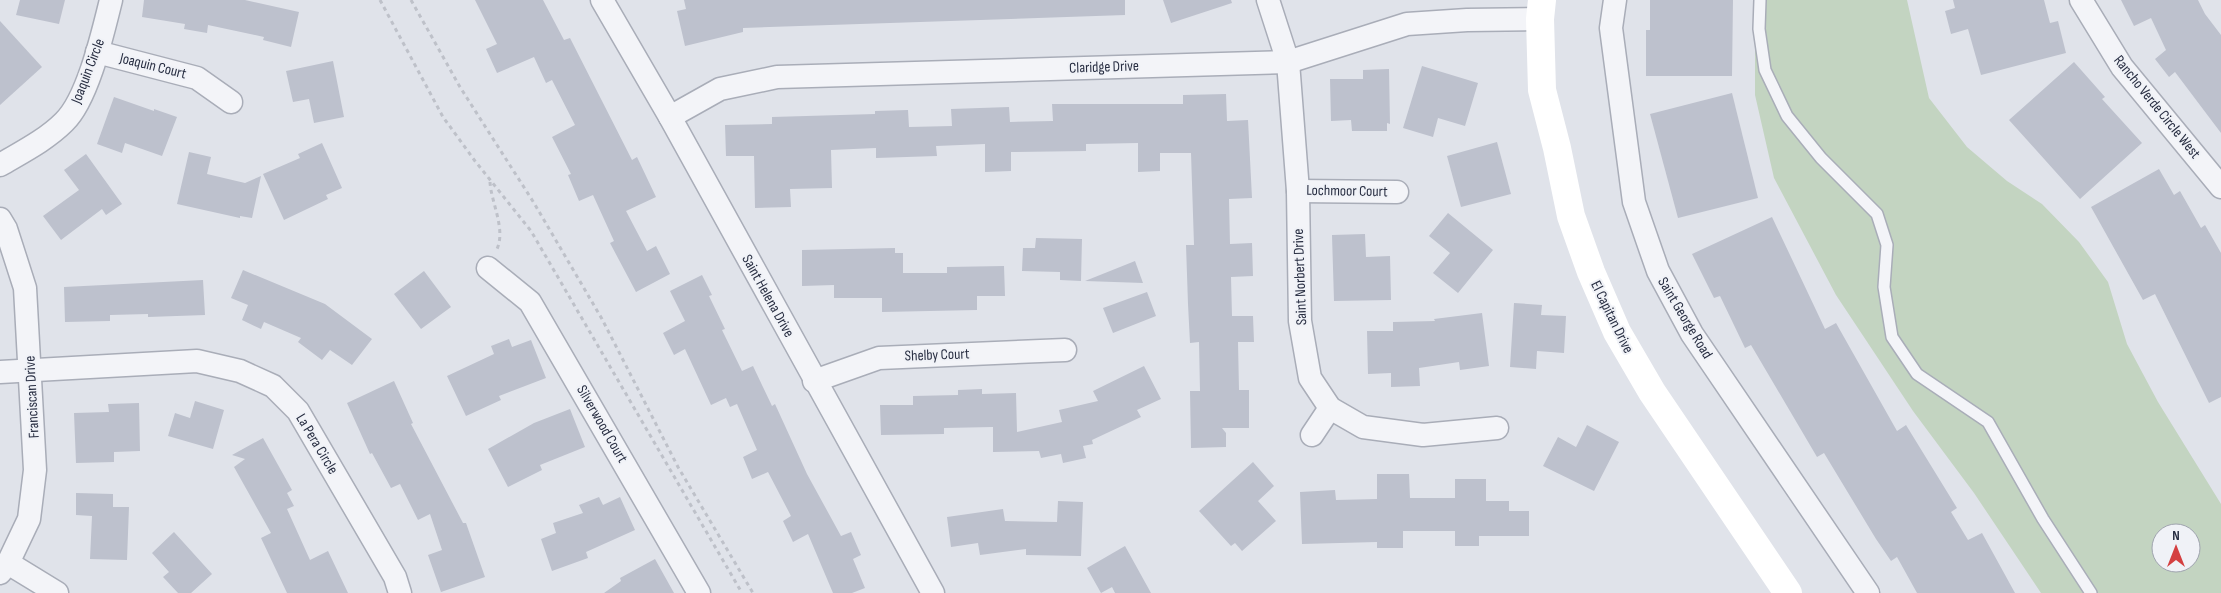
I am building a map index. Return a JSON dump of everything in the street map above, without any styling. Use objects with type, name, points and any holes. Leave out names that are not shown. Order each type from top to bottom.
[{"type":"street","name":"Joaquin Circle","points":[[0,165],[44,139],[65,121],[79,100],[97,52],[111,0]]},
{"type":"street","name":"Saint Helena Drive","points":[[602,0],[670,117],[814,381],[933,593]]},
{"type":"street","name":"Saint Norbert Drive","points":[[1268,0],[1288,62],[1298,191],[1300,321],[1310,378],[1330,408],[1363,427],[1423,435],[1497,428]]},
{"type":"street","name":"Saint George Road","points":[[1615,0],[1611,28],[1634,202],[1658,272],[1692,334],[1868,593]]},
{"type":"street","name":"Rancho Verde Circle West","points":[[2081,0],[2122,67],[2221,187]]},
{"type":"street","name":"Claridge Drive","points":[[670,117],[720,89],[777,77],[1288,62],[1407,24],[1467,20],[1542,10]]},
{"type":"street","name":"El Capitan Drive","points":[[1542,10],[1542,90],[1557,148],[1570,216],[1591,272],[1618,332],[1652,392],[1788,593]]},
{"type":"street","name":"Joaquin Court","points":[[97,52],[197,78],[231,102]]},
{"type":"street","name":"Lochmoor Court","points":[[1298,191],[1397,192]]},
{"type":"street","name":"Franciscan Drive","points":[[0,219],[6,228],[25,288],[35,470],[29,519],[4,568]]},
{"type":"street","name":"Silverwood Court","points":[[488,268],[530,302],[699,593]]},
{"type":"street","name":"Shelby Court","points":[[814,381],[879,358],[1065,350]]},
{"type":"street","name":"La Pera Circle","points":[[0,372],[197,361],[240,370],[272,386],[298,411],[395,577],[400,593]]},
{"type":"street","points":[[1312,435],[1330,408]]},
{"type":"street","points":[[4,568],[56,593]]},
{"type":"lane","points":[[1760,0],[1759,29],[1765,70],[1786,116],[1821,158],[1877,214],[1887,245],[1884,287],[1892,337],[1917,374],[1988,422],[2043,519],[2091,593]]},
{"type":"path","points":[[380,0],[443,117],[531,231],[742,593]]},
{"type":"path","points":[[411,0],[460,86],[534,203],[602,320],[678,467],[753,593]]},
{"type":"path","points":[[488,268],[499,245],[498,222],[491,194],[490,180]]},
{"type":"green space","points":[[1755,0],[1907,0],[1929,98],[1967,147],[2007,181],[2042,204],[2079,242],[2108,282],[2127,344],[2158,402],[2221,504],[2221,593],[2041,593],[1974,493],[1913,411],[1836,295],[1774,178],[1755,95]]},
{"type":"building","points":[[20,0],[65,0],[59,24],[16,15]]},
{"type":"building","points":[[144,0],[245,0],[299,12],[291,47],[263,40],[264,37],[208,25],[207,33],[184,29],[185,24],[142,17]]},
{"type":"building","points":[[475,0],[543,0],[564,40],[570,38],[632,160],[637,157],[656,197],[626,211],[647,251],[656,246],[670,274],[636,292],[610,243],[614,241],[593,195],[579,201],[568,175],[571,174],[552,137],[575,125],[552,80],[546,83],[534,57],[497,73],[486,49],[497,44]]},
{"type":"building","points":[[684,0],[1125,0],[1125,15],[743,28],[743,32],[685,46],[677,11],[686,9]]},
{"type":"building","points":[[1163,0],[1231,0],[1232,3],[1171,23]]},
{"type":"building","points":[[1650,0],[1733,0],[1732,76],[1646,76],[1646,30],[1650,30]]},
{"type":"building","points":[[1953,0],[2044,0],[2050,23],[2058,21],[2066,53],[1981,75],[1968,29],[1951,34],[1945,11],[1955,8]]},
{"type":"building","points":[[2121,0],[2198,0],[2205,14],[2221,35],[2221,133],[2175,72],[2169,77],[2155,59],[2166,50],[2151,18],[2134,26]]},
{"type":"building","points":[[0,21],[42,67],[0,105]]},
{"type":"building","points":[[333,61],[344,117],[314,123],[309,99],[293,102],[286,71]]},
{"type":"building","points":[[2074,62],[2105,97],[2102,99],[2142,143],[2080,199],[2009,120]]},
{"type":"building","points":[[1422,66],[1478,83],[1465,126],[1438,118],[1433,137],[1403,128]]},
{"type":"building","points":[[1389,69],[1390,124],[1387,123],[1387,131],[1352,131],[1351,120],[1331,121],[1330,79],[1363,79],[1363,70]]},
{"type":"building","points":[[1732,93],[1758,198],[1678,218],[1650,114]]},
{"type":"building","points":[[1226,94],[1227,121],[1248,120],[1252,198],[1229,199],[1230,244],[1252,243],[1253,276],[1231,277],[1232,316],[1253,316],[1254,342],[1238,342],[1239,390],[1249,390],[1249,428],[1222,428],[1226,433],[1226,447],[1191,448],[1190,391],[1200,391],[1199,342],[1190,343],[1188,304],[1186,245],[1194,245],[1191,153],[1160,153],[1160,171],[1138,172],[1138,143],[1086,144],[1086,151],[1011,152],[1011,171],[985,172],[985,144],[936,146],[937,156],[876,158],[876,148],[831,150],[832,188],[790,189],[791,207],[755,208],[754,156],[726,156],[725,125],[772,124],[772,117],[875,114],[875,111],[908,110],[909,127],[952,126],[951,109],[1009,107],[1010,122],[1053,121],[1052,104],[1183,104],[1183,95]]},
{"type":"building","points":[[114,97],[177,117],[162,156],[125,143],[122,153],[97,144]]},
{"type":"building","points":[[1497,142],[1511,194],[1461,207],[1447,156]]},
{"type":"building","points":[[322,143],[342,188],[326,195],[328,199],[284,220],[263,174],[300,158],[298,154]]},
{"type":"building","points":[[189,152],[211,157],[207,174],[245,183],[261,176],[252,218],[240,216],[240,218],[177,204]]},
{"type":"building","points":[[86,154],[122,204],[106,215],[102,209],[61,240],[43,216],[79,190],[64,170]]},
{"type":"building","points":[[2159,169],[2174,195],[2180,191],[2201,228],[2205,225],[2221,253],[2221,397],[2209,403],[2155,294],[2143,300],[2091,207]]},
{"type":"building","points":[[1448,213],[1493,250],[1458,293],[1433,273],[1450,253],[1429,236]]},
{"type":"building","points":[[1772,217],[1825,329],[1836,323],[1897,431],[1906,425],[1957,508],[1951,512],[1968,540],[1982,533],[2015,593],[1917,593],[1897,557],[1891,561],[1876,539],[1824,453],[1817,457],[1751,345],[1745,348],[1720,296],[1714,298],[1692,254]]},
{"type":"building","points":[[1365,234],[1366,257],[1390,256],[1391,300],[1334,301],[1332,235]]},
{"type":"building","points":[[1036,238],[1082,239],[1081,281],[1060,280],[1060,272],[1022,271],[1023,248],[1035,248]]},
{"type":"building","points":[[895,248],[895,253],[903,253],[903,273],[947,273],[947,267],[1004,266],[1005,296],[977,296],[977,310],[882,312],[882,298],[834,298],[834,285],[802,286],[802,250]]},
{"type":"building","points":[[1135,261],[1143,283],[1085,281]]},
{"type":"building","points":[[243,270],[325,304],[372,339],[352,365],[330,350],[322,360],[298,342],[301,338],[264,322],[261,329],[242,320],[248,305],[231,298]]},
{"type":"building","points":[[424,271],[451,307],[421,329],[394,294]]},
{"type":"building","points":[[702,275],[712,295],[709,296],[725,329],[722,330],[742,371],[753,366],[772,406],[775,404],[807,474],[841,536],[851,532],[861,555],[853,559],[865,588],[852,593],[833,593],[808,534],[793,542],[783,521],[791,516],[768,472],[752,479],[743,457],[757,450],[737,404],[730,407],[726,398],[711,405],[685,349],[674,355],[663,333],[685,321],[670,291]]},
{"type":"building","points":[[203,280],[205,315],[148,317],[148,314],[110,315],[110,321],[65,322],[64,287]]},
{"type":"building","points":[[1147,292],[1156,316],[1113,333],[1103,308]]},
{"type":"building","points":[[1514,303],[1542,305],[1541,315],[1566,316],[1564,353],[1537,351],[1536,369],[1510,367]]},
{"type":"building","points":[[1482,313],[1489,366],[1460,370],[1459,362],[1419,368],[1420,386],[1391,387],[1391,373],[1368,374],[1367,331],[1393,331],[1393,322],[1435,321],[1434,319]]},
{"type":"building","points":[[509,339],[512,347],[531,340],[546,378],[499,396],[501,400],[466,416],[447,376],[494,354],[491,346]]},
{"type":"building","points":[[1144,366],[1161,399],[1137,410],[1141,417],[1092,440],[1093,444],[1083,446],[1086,458],[1063,463],[1061,454],[1041,458],[1039,451],[993,452],[993,427],[944,428],[944,434],[881,435],[880,405],[913,405],[913,396],[958,395],[958,390],[982,389],[982,394],[1016,393],[1017,432],[1062,422],[1059,410],[1098,401],[1093,391]]},
{"type":"building","points":[[394,381],[413,423],[411,424],[463,523],[466,523],[485,577],[441,592],[428,555],[442,550],[430,514],[418,520],[400,484],[391,488],[372,453],[370,454],[347,403]]},
{"type":"building","points":[[195,401],[224,410],[213,449],[168,436],[175,413],[190,418]]},
{"type":"building","points":[[139,403],[140,451],[114,452],[114,462],[76,463],[74,413],[109,412],[108,404]]},
{"type":"building","points":[[570,409],[585,447],[540,465],[542,470],[508,487],[488,449],[534,423]]},
{"type":"building","points":[[1587,425],[1619,442],[1594,491],[1543,466],[1558,437],[1576,447]]},
{"type":"building","points":[[263,438],[292,490],[287,493],[294,506],[287,509],[310,560],[328,551],[348,593],[287,593],[261,538],[271,533],[234,467],[245,459],[232,455]]},
{"type":"building","points":[[1253,462],[1274,486],[1258,501],[1276,521],[1242,551],[1235,543],[1231,546],[1199,511]]},
{"type":"building","points":[[1377,474],[1409,474],[1410,498],[1455,498],[1455,479],[1486,479],[1486,501],[1509,501],[1509,511],[1529,511],[1529,536],[1479,536],[1479,546],[1455,546],[1455,531],[1403,531],[1403,548],[1377,548],[1377,542],[1302,544],[1300,492],[1335,490],[1336,500],[1377,499]]},
{"type":"building","points":[[76,493],[113,494],[113,507],[129,507],[127,560],[90,559],[92,516],[76,515]]},
{"type":"building","points":[[599,497],[603,505],[620,497],[635,530],[586,552],[588,558],[552,571],[541,539],[556,533],[553,523],[583,513],[579,505]]},
{"type":"building","points":[[1058,501],[1083,502],[1081,556],[1026,555],[1026,549],[980,555],[978,543],[951,547],[947,517],[1003,509],[1005,521],[1057,522]]},
{"type":"building","points":[[174,532],[212,574],[191,593],[178,593],[163,577],[169,572],[152,553]]},
{"type":"building","points":[[1125,546],[1151,593],[1115,593],[1112,587],[1101,593],[1087,568]]},
{"type":"building","points":[[655,559],[674,593],[604,593],[621,581],[620,578]]}]
